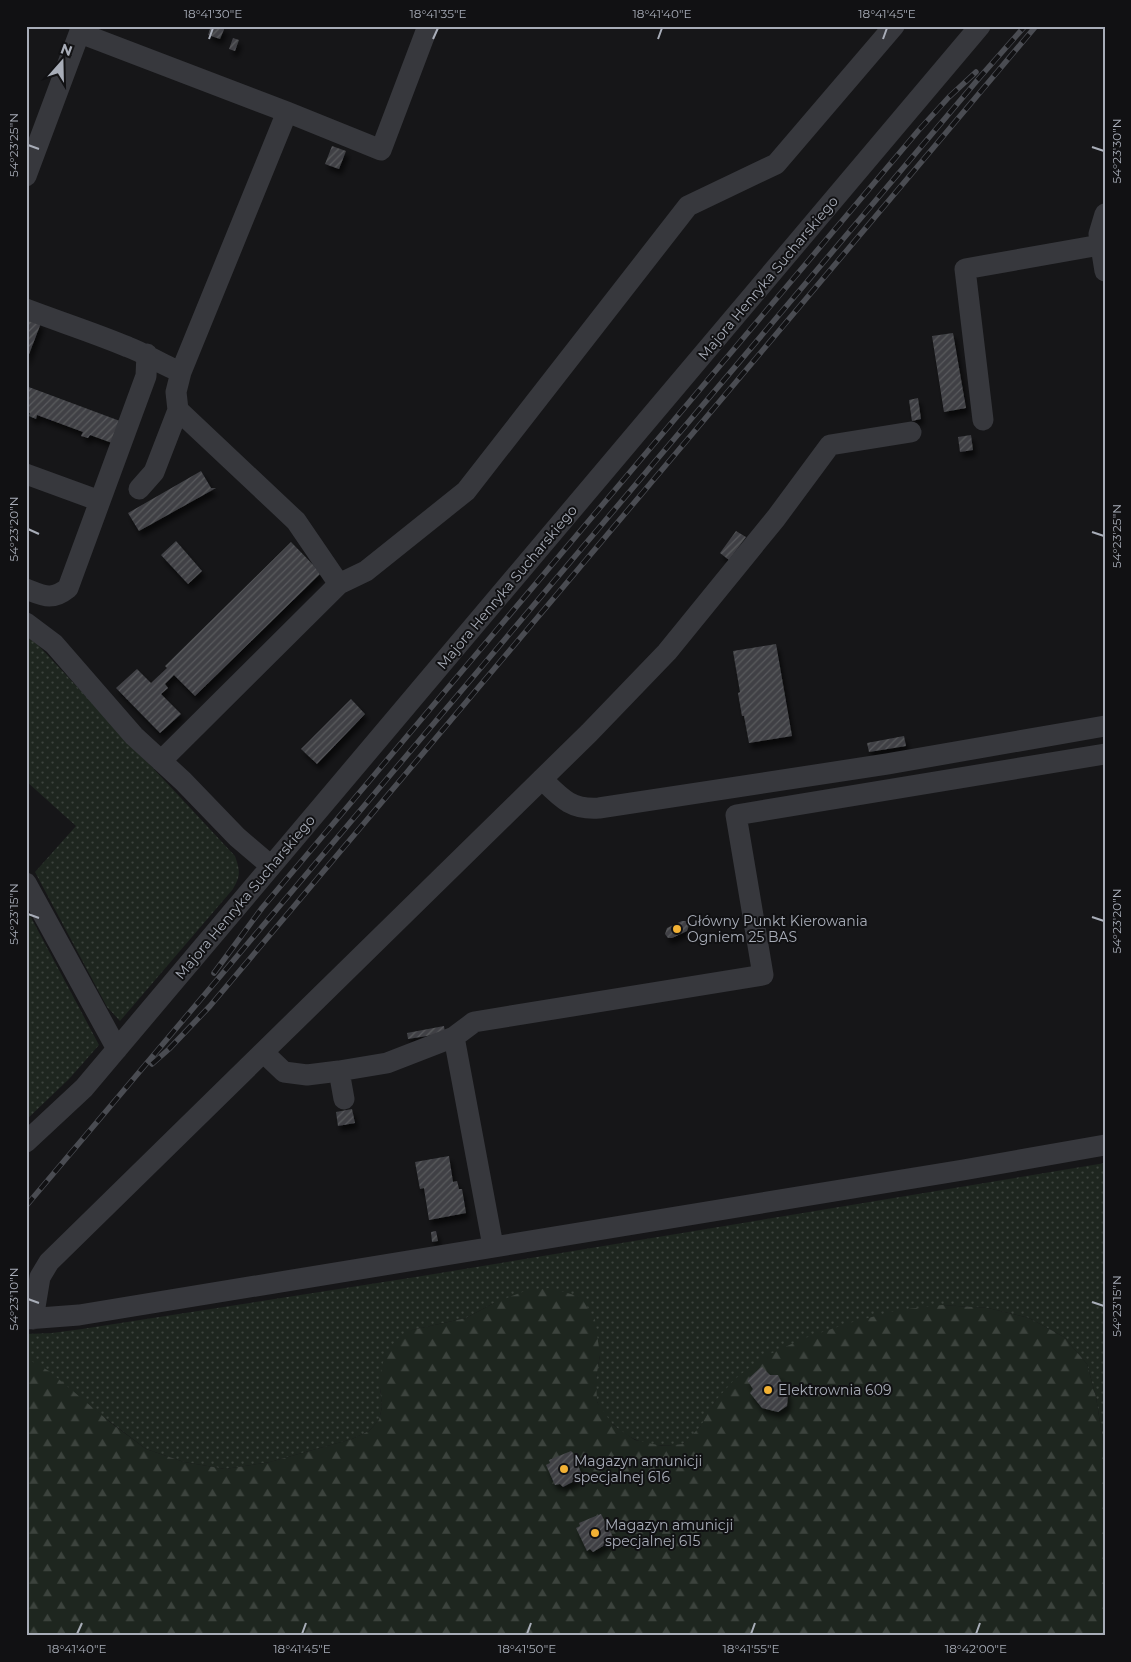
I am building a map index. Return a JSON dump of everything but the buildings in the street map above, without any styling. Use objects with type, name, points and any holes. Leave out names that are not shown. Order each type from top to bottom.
[{"type":"street","points":[[26,176],[81,30],[381,150],[428,26]]},
{"type":"street","points":[[161,761],[339,584],[366,571],[466,491],[688,206],[776,164],[894,26]]},
{"type":"street","name":"Majora Henryka Sucharskiego","points":[[26,1142],[84,1088],[980,26]]},
{"type":"street","points":[[139,489],[154,472],[178,410],[176,392],[181,372],[287,112]]},
{"type":"street","points":[[1105,214],[1099,234],[1105,271]]},
{"type":"street","points":[[983,420],[965,269],[1100,245]]},
{"type":"street","points":[[26,310],[147,354],[181,372]]},
{"type":"street","points":[[26,590],[53,597],[60,595],[68,588],[146,376],[147,354]]},
{"type":"street","points":[[178,410],[296,520],[339,584]]},
{"type":"street","points":[[911,432],[830,445],[776,518],[666,652],[542,779],[49,1262],[40,1277],[29,1319],[79,1315],[1105,1145]]},
{"type":"street","points":[[26,474],[100,501]]},
{"type":"street","points":[[26,622],[54,644],[134,736],[183,781],[237,837],[272,866]]},
{"type":"street","points":[[542,779],[561,797],[573,805],[586,808],[600,808],[887,764],[1105,726]]},
{"type":"street","points":[[264,1053],[284,1072],[307,1075],[339,1071],[387,1063],[454,1037],[474,1022],[763,975],[736,815],[1105,754]]},
{"type":"street","points":[[26,883],[117,1049]]},
{"type":"street","points":[[454,1037],[493,1246]]},
{"type":"street","points":[[339,1071],[344,1099]]},
{"type":"green space","points":[[26,632],[235,856],[238,866],[239,873],[233,889],[120,1021],[107,1007],[35,872],[76,826],[26,781]]},
{"type":"green space","points":[[26,908],[99,1045],[69,1079],[26,1120]]},
{"type":"green space","points":[[1105,1163],[1105,1454],[1096,1397],[1087,1364],[1064,1337],[1029,1318],[988,1308],[942,1305],[716,1400],[703,1423],[684,1443],[659,1445],[648,1444],[628,1435],[610,1422],[603,1413],[596,1399],[596,1380],[600,1355],[494,1303],[466,1318],[412,1330],[380,1388],[382,1407],[379,1420],[369,1431],[352,1439],[270,1462],[225,1469],[184,1462],[146,1449],[26,1358],[26,1334],[82,1329],[422,1276]]},
{"type":"green space","points":[[550,1288],[581,1297],[595,1320],[600,1355],[596,1379],[597,1402],[613,1425],[635,1440],[662,1446],[683,1444],[700,1427],[716,1400],[735,1379],[760,1359],[802,1339],[849,1323],[899,1310],[942,1305],[988,1308],[1029,1318],[1064,1337],[1087,1364],[1096,1397],[1104,1448],[1105,1636],[26,1636],[26,1358],[49,1371],[111,1423],[146,1449],[184,1462],[225,1469],[270,1462],[352,1439],[369,1431],[379,1420],[382,1407],[381,1369],[386,1353],[397,1339],[412,1330],[466,1318],[494,1303],[525,1291]]},
{"type":"railway","points":[[26,1206],[1025,26]]},
{"type":"railway","points":[[152,1064],[210,1006],[1036,26]]},
{"type":"railway","points":[[214,973],[262,908],[918,131],[949,97],[976,72]]},
{"type":"place","name":"Główny Punkt Kierowania Ogniem 25 BAS","points":[[677,929]]},
{"type":"place","name":"Elektrownia 609","points":[[768,1390]]},
{"type":"place","name":"Magazyn amunicji specjalnej 616","points":[[564,1469]]},
{"type":"place","name":"Magazyn amunicji specjalnej 615","points":[[595,1533]]}]
